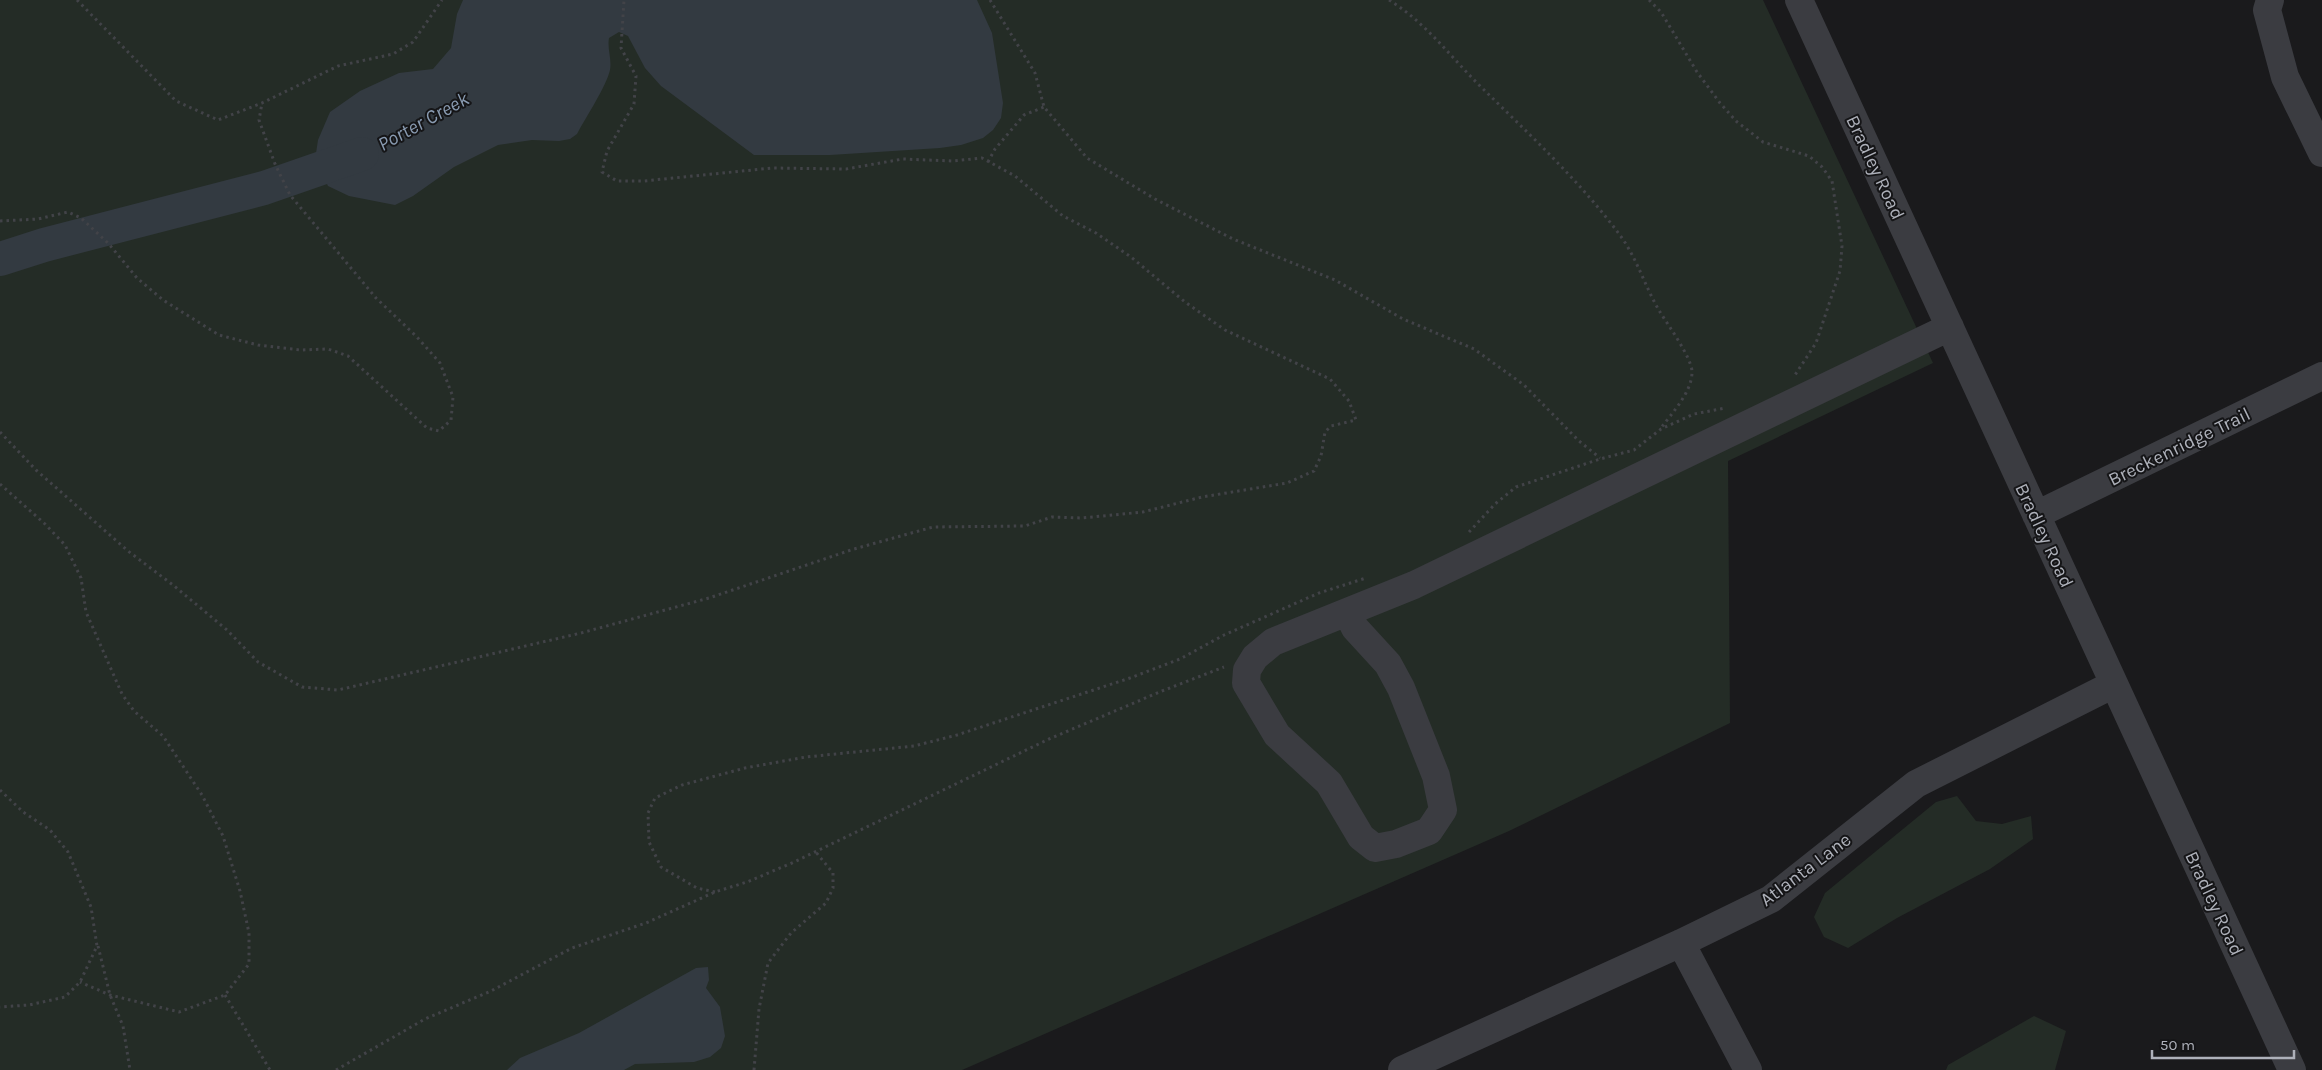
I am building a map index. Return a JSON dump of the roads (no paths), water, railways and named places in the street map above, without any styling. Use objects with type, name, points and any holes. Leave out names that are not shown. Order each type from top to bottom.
[{"type":"street","name":"Bradley Road","points":[[1799,0],[2292,1070]]},
{"type":"street","points":[[2270,0],[2266,10],[2286,77],[2322,153]]},
{"type":"street","points":[[1347,612],[1355,628],[1388,664],[1401,688],[1436,776],[1444,810],[1429,830],[1396,844],[1374,848],[1361,837],[1329,783],[1277,735],[1246,683],[1247,670],[1255,657],[1273,642],[1347,612],[1414,585],[1950,327]]},
{"type":"street","name":"Breckenridge Trail","points":[[2036,515],[2322,376]]},
{"type":"street","name":"Atlanta Lane","points":[[1402,1070],[1681,943],[1771,899],[1916,784],[2114,684]]},
{"type":"street","points":[[1681,943],[1748,1070]]},
{"type":"water","points":[[463,0],[977,0],[992,33],[1003,103],[1001,118],[993,130],[983,138],[961,145],[830,155],[754,155],[661,86],[645,68],[628,36],[619,32],[609,38],[610,70],[608,77],[577,134],[570,139],[559,141],[532,140],[498,145],[454,167],[413,196],[395,205],[349,196],[328,186],[315,160],[318,140],[330,112],[360,91],[399,73],[433,69],[451,48],[457,14]]},
{"type":"water","points":[[708,967],[709,980],[706,988],[720,1007],[725,1036],[721,1048],[710,1057],[694,1062],[635,1064],[624,1070],[507,1070],[520,1058],[579,1033],[696,968]]},
{"type":"waterway","name":"Porter Creek","points":[[0,259],[44,245],[264,188],[362,154]]}]
